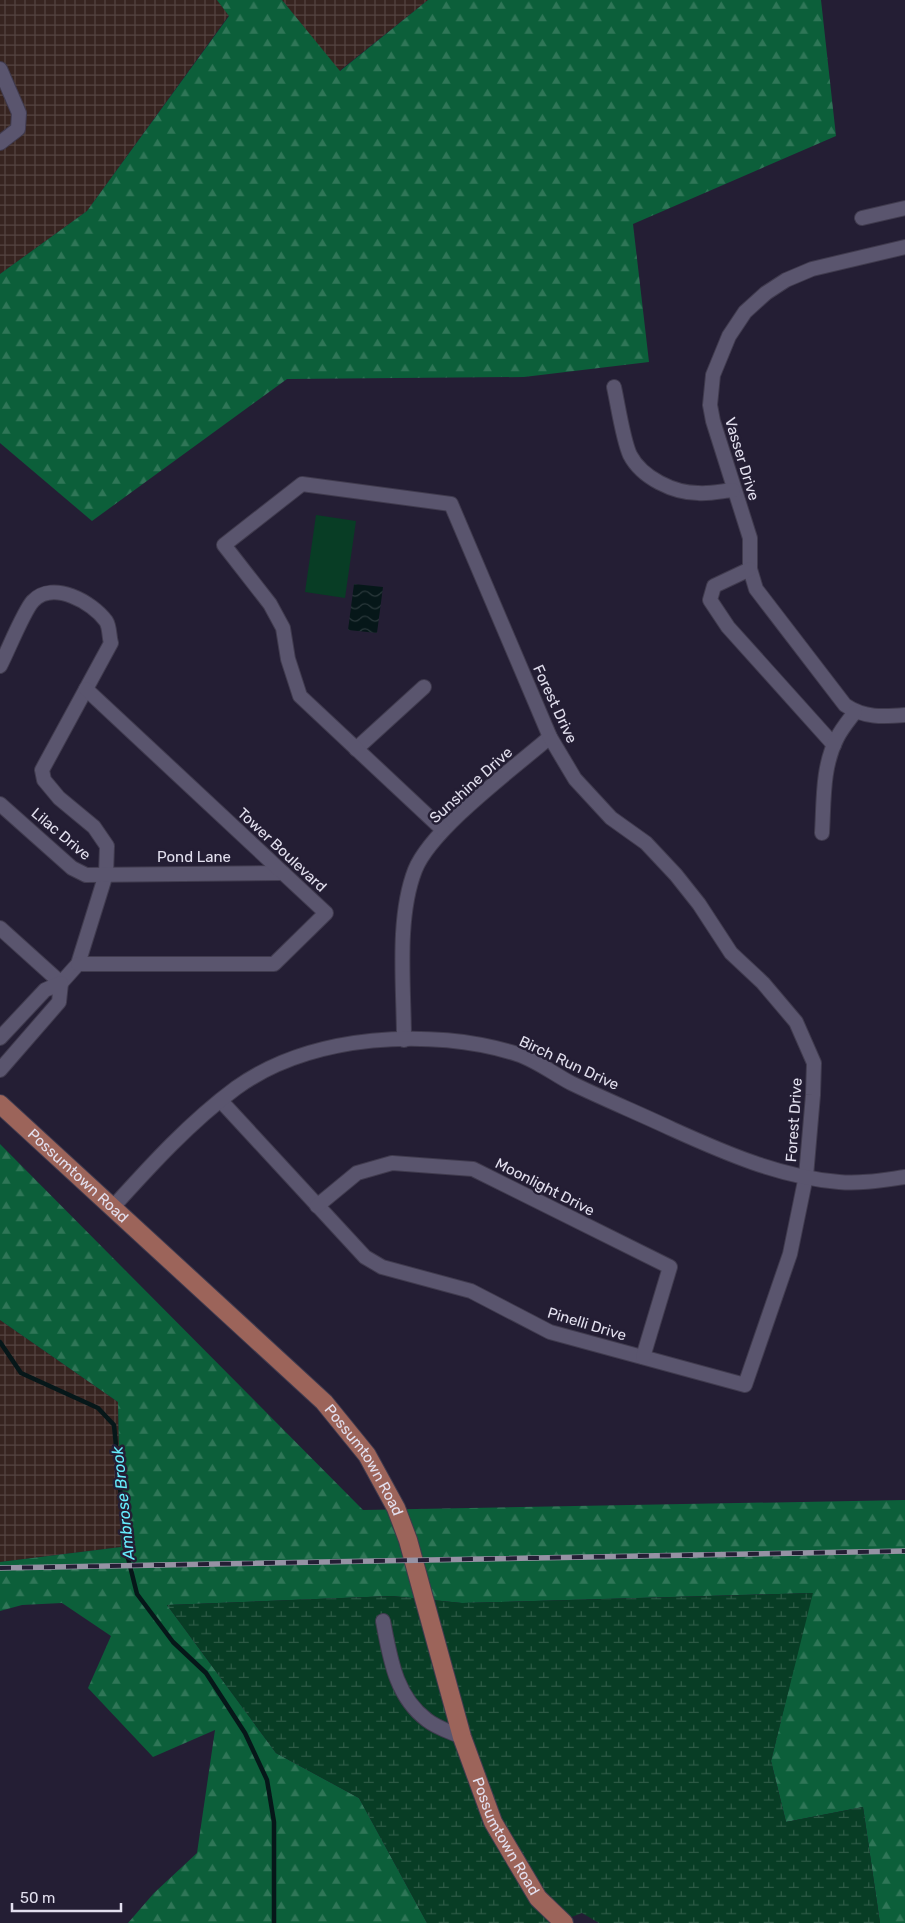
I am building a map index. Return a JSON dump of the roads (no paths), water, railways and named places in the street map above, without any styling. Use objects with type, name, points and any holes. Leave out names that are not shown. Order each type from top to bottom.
[{"type":"main road","name":"Possumtown Road","points":[[0,1104],[324,1402],[367,1455],[396,1508],[408,1540],[462,1737],[493,1822],[538,1898],[564,1923]]},
{"type":"street","points":[[0,70],[19,113],[18,129],[0,143]]},
{"type":"street","points":[[862,218],[905,208]]},
{"type":"street","name":"Vasser Drive","points":[[855,712],[846,705],[762,600],[756,589],[750,568],[750,538],[733,490],[710,405],[713,375],[718,358],[745,312],[766,293],[786,280],[812,269],[905,246]]},
{"type":"street","points":[[614,387],[630,455],[642,470],[657,481],[697,494],[733,490]]},
{"type":"street","name":"Forest Drive","points":[[356,749],[300,696],[288,659],[284,628],[270,604],[224,545],[302,484],[451,504],[550,737],[576,778],[611,818],[646,843],[676,875],[699,904],[731,953],[763,983],[796,1022],[814,1063],[814,1095],[806,1176]]},
{"type":"street","points":[[750,568],[714,586],[710,600],[728,627],[834,745]]},
{"type":"street","points":[[0,666],[32,601],[47,592],[64,594],[83,601],[107,623],[111,643],[42,770],[44,780],[59,798],[94,827],[107,846],[106,874],[78,964],[61,983],[45,990],[0,1038]]},
{"type":"street","points":[[424,687],[356,749],[443,830]]},
{"type":"street","name":"Tower Boulevard","points":[[78,964],[274,964],[326,913],[86,689]]},
{"type":"street","points":[[822,833],[825,774],[834,745],[855,712],[882,717],[905,715]]},
{"type":"street","name":"Sunshine Drive","points":[[404,1040],[406,908],[416,869],[443,830],[550,737]]},
{"type":"street","name":"Lilac Drive","points":[[0,804],[72,868],[86,875],[106,874]]},
{"type":"street","name":"Pond Lane","points":[[106,874],[283,873]]},
{"type":"street","points":[[0,928],[61,983]]},
{"type":"street","points":[[0,1070],[59,1002],[61,983]]},
{"type":"street","name":"Birch Run Drive","points":[[113,1207],[170,1144],[237,1088],[290,1059],[374,1040],[475,1044],[518,1054],[572,1083],[711,1147],[778,1172],[839,1182],[871,1182],[905,1177]]},
{"type":"street","name":"Pinelli Drive","points":[[221,1102],[365,1258],[382,1267],[471,1291],[550,1332],[745,1385],[790,1254],[806,1176]]},
{"type":"street","name":"Moonlight Drive","points":[[317,1206],[357,1173],[392,1163],[473,1169],[670,1267],[643,1358]]},
{"type":"street","points":[[383,1621],[394,1676],[412,1705],[428,1721],[462,1737]]},
{"type":"water","points":[[354,584],[383,587],[377,633],[348,630]]},
{"type":"waterway","name":"Ambrose Brook","points":[[0,1342],[21,1373],[98,1408],[114,1425],[126,1550],[137,1594],[173,1642],[206,1673],[245,1733],[267,1780],[274,1822],[274,1923]]},
{"type":"railway","points":[[0,1568],[905,1551]]}]
